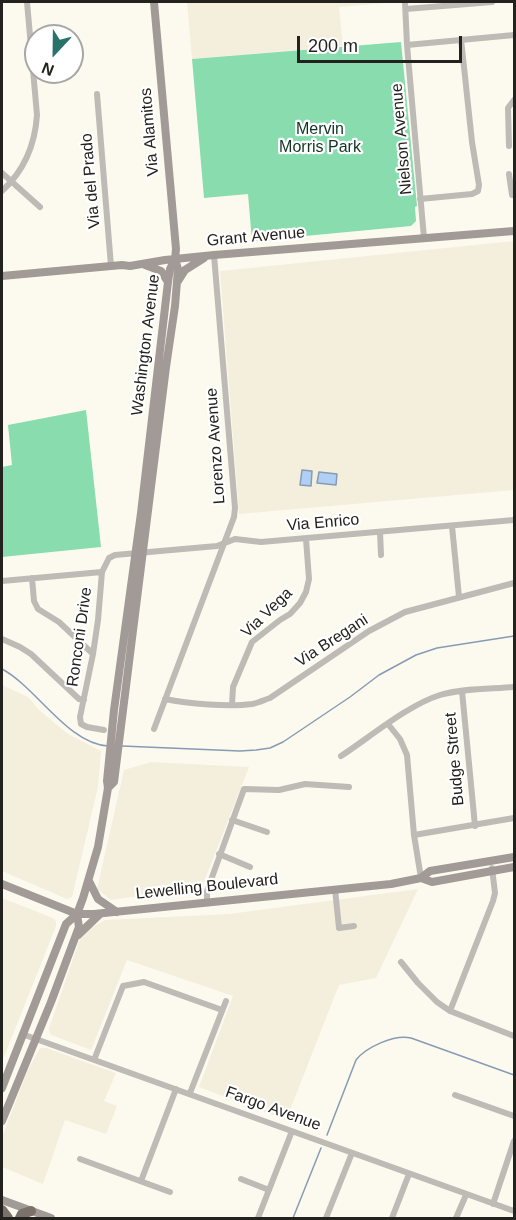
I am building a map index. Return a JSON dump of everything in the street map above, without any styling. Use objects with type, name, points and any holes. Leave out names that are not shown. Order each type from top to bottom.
[{"type":"highway","points":[[3,1202],[8,1218]]},
{"type":"highway","points":[[20,1218],[21,1214],[30,1215]]},
{"type":"main road","name":"Via Alamitos","points":[[154,2],[176,249],[175,259]]},
{"type":"main road","name":"Grant Avenue","points":[[2,276],[142,264],[211,255],[514,231]]},
{"type":"main road","points":[[142,264],[161,271],[172,283],[185,270],[211,255]]},
{"type":"main road","name":"Washington Avenue","points":[[2,1121],[79,927],[77,914],[98,847],[108,788],[114,782],[116,738],[172,283],[178,268],[175,259]]},
{"type":"main road","name":"Lewelling Boulevard","points":[[2,884],[77,914],[100,914],[390,884],[421,878],[432,871],[514,857]]},
{"type":"main road","name":"Lewelling Boulevard","points":[[421,878],[432,882],[514,867]]},
{"type":"main road","points":[[88,880],[98,899],[117,912]]},
{"type":"main road","name":"Washington Avenue","points":[[2,1088],[66,924],[77,914]]},
{"type":"main road","points":[[75,937],[100,914]]},
{"type":"main road","points":[[3,1202],[30,1215],[51,1218]]},
{"type":"street","points":[[2,191],[11,183],[28,155],[36,134],[38,115],[27,2]]},
{"type":"street","name":"Nielson Avenue","points":[[405,2],[424,238]]},
{"type":"street","points":[[406,9],[492,2]]},
{"type":"street","points":[[407,45],[514,35]]},
{"type":"street","points":[[420,199],[472,194],[478,191],[461,39]]},
{"type":"street","name":"Via del Prado","points":[[97,94],[111,266]]},
{"type":"street","points":[[508,146],[508,108],[514,100]]},
{"type":"street","points":[[2,173],[40,207]]},
{"type":"street","points":[[510,174],[512,195],[514,195]]},
{"type":"street","name":"Lorenzo Avenue","points":[[154,729],[234,516],[235,508],[211,255]]},
{"type":"street","name":"Via Enrico","points":[[140,553],[217,546],[235,539],[261,542],[306,539],[514,520]]},
{"type":"street","points":[[452,526],[459,597]]},
{"type":"street","points":[[380,532],[381,555]]},
{"type":"street","name":"Via Vega","points":[[232,705],[233,687],[252,642],[290,614],[306,592],[309,579],[306,539]]},
{"type":"street","name":"Ronconi Drive","points":[[104,730],[81,724],[81,709],[98,620],[102,572],[110,558],[115,555],[140,553]]},
{"type":"street","points":[[2,581],[102,572]]},
{"type":"street","points":[[32,578],[34,601],[38,609],[59,622],[93,654]]},
{"type":"street","name":"Via Bregani","points":[[165,699],[181,703],[252,704],[270,698],[369,631],[405,612],[514,583]]},
{"type":"street","points":[[2,639],[31,654],[79,699],[84,699]]},
{"type":"street","points":[[341,756],[416,706],[440,695],[462,690],[514,687]]},
{"type":"street","name":"Budge Street","points":[[462,690],[475,826]]},
{"type":"street","points":[[388,724],[400,739],[406,755],[421,878]]},
{"type":"street","points":[[207,902],[207,891],[219,854],[244,789],[279,790],[305,784],[348,787]]},
{"type":"street","points":[[414,835],[514,818]]},
{"type":"street","points":[[232,820],[267,832]]},
{"type":"street","points":[[219,854],[250,867]]},
{"type":"street","points":[[450,1011],[494,901],[490,861]]},
{"type":"street","points":[[335,889],[339,928],[354,926]]},
{"type":"street","points":[[401,962],[418,983],[450,1011],[514,1035]]},
{"type":"street","points":[[94,1060],[123,986],[144,982],[222,1010]]},
{"type":"street","points":[[190,1094],[226,1001]]},
{"type":"street","name":"Fargo Avenue","points":[[22,1034],[514,1211]]},
{"type":"street","points":[[141,1181],[176,1089]]},
{"type":"street","points":[[454,1095],[514,1116]]},
{"type":"street","points":[[258,1218],[292,1131]]},
{"type":"street","points":[[493,1204],[514,1141]]},
{"type":"street","points":[[326,1218],[352,1153]]},
{"type":"street","points":[[80,1160],[170,1192]]},
{"type":"street","points":[[392,1218],[409,1174]]},
{"type":"street","points":[[241,1179],[269,1190]]},
{"type":"street","points":[[456,1218],[466,1195]]},
{"type":"shaded area","points":[[187,2],[399,2],[339,7],[343,46],[192,59]]},
{"type":"shaded area","points":[[514,241],[514,490],[239,514],[220,271]]},
{"type":"shaded area","points":[[2,685],[28,697],[39,710],[68,734],[101,751],[98,787],[72,897],[67,899],[2,871]]},
{"type":"shaded area","points":[[151,762],[249,767],[202,887],[111,900],[97,889],[124,770]]},
{"type":"shaded area","points":[[418,889],[376,978],[339,985],[286,1120],[199,1087],[233,996],[127,960],[91,1050],[51,1035],[49,1031],[82,933],[105,920],[229,914]]},
{"type":"shaded area","points":[[2,898],[53,918],[56,926],[2,1062]]},
{"type":"shaded area","points":[[40,1048],[46,1048],[116,1073],[104,1101],[117,1106],[106,1134],[65,1120],[43,1184],[2,1167],[2,1137],[27,1072]]},
{"type":"green space","name":"Mervin Morris Park","points":[[401,42],[417,206],[415,207],[416,221],[411,226],[252,241],[248,194],[204,198],[192,59]]},
{"type":"green space","points":[[86,410],[101,547],[2,557],[2,467],[12,465],[8,425]]},
{"type":"water","points":[[302,470],[312,471],[311,486],[300,485]]},
{"type":"water","points":[[319,472],[337,474],[336,485],[317,483]]},
{"type":"waterway","points":[[122,746],[240,751],[270,748],[283,742],[379,675],[416,655],[437,648],[514,636]]},
{"type":"waterway","points":[[2,669],[15,677],[79,736],[93,743],[108,746]]},
{"type":"waterway","points":[[327,1135],[356,1060],[367,1051],[389,1040],[411,1038],[514,1075]]},
{"type":"waterway","points":[[293,1218],[321,1148]]}]
